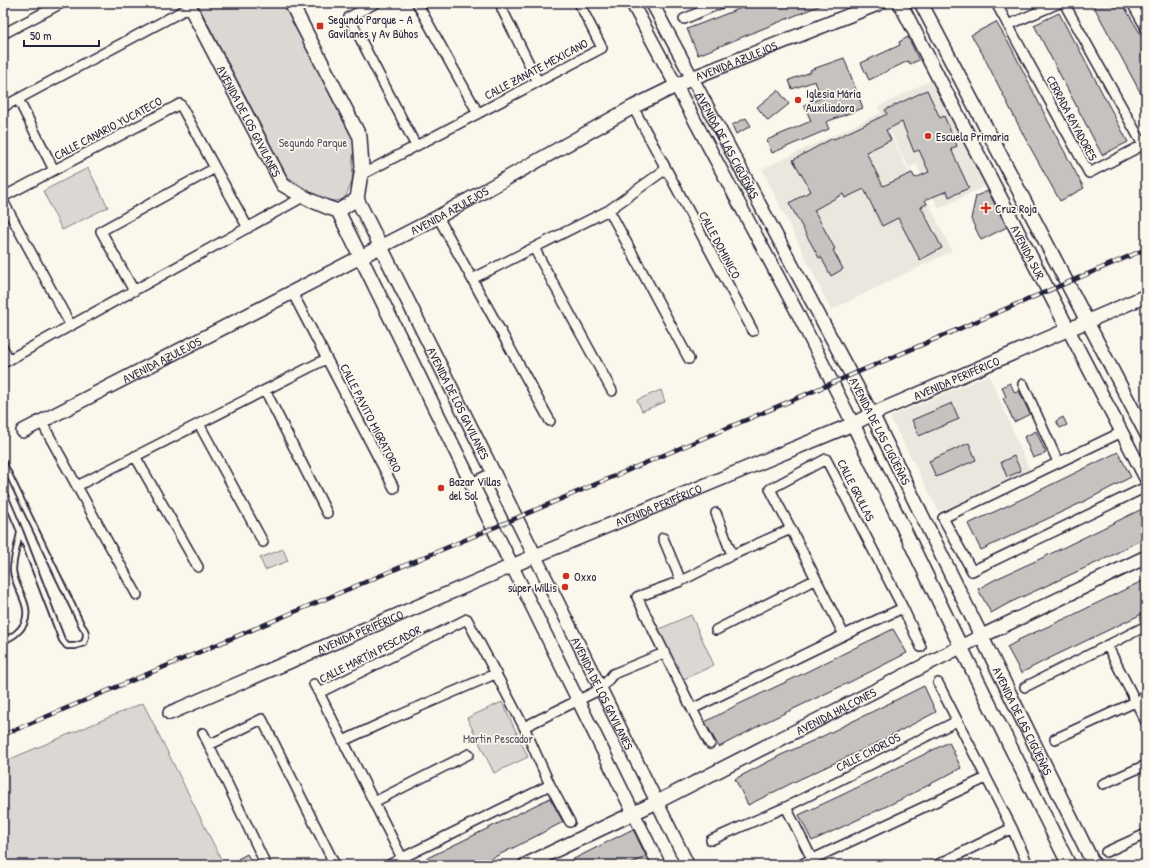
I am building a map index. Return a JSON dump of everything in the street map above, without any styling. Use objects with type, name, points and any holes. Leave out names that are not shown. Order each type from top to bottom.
[{"type":"main road","points":[[291,3],[360,137],[361,175],[358,199],[338,211]]},
{"type":"main road","name":"AVENIDA AZULEJOS","points":[[23,431],[438,216],[633,107],[676,85],[880,3]]},
{"type":"main road","name":"AVENIDA SUR","points":[[900,3],[1068,329]]},
{"type":"main road","name":"AVENIDA SUR","points":[[922,3],[1087,321]]},
{"type":"main road","name":"AVENIDA DE LOS GAVILANES","points":[[189,5],[283,185],[303,198],[322,207],[338,211],[512,566]]},
{"type":"main road","name":"AVENIDA DE LOS GAVILANES","points":[[358,199],[535,556]]},
{"type":"main road","points":[[1012,220],[1030,211]]},
{"type":"main road","name":"AVENIDA PERIFÉRICO","points":[[170,713],[535,556],[853,424],[872,414],[1146,296]]},
{"type":"main road","name":"AVENIDA DE LAS CIGÜEÑAS","points":[[872,414],[1094,865]]},
{"type":"main road","name":"AVENIDA DE LAS CIGÜEÑAS","points":[[853,424],[1069,865]]},
{"type":"main road","points":[[472,485],[494,474]]},
{"type":"main road","name":"AVENIDA HALCONES","points":[[525,865],[633,814],[982,636],[1146,557]]},
{"type":"street","points":[[3,34],[62,3]]},
{"type":"street","points":[[376,3],[349,17],[416,146]]},
{"type":"street","name":"CALLE ZANATE MEXICANO","points":[[417,3],[478,113]]},
{"type":"street","name":"CALLE ZANATE MEXICANO","points":[[361,175],[602,48],[579,3]]},
{"type":"street","name":"AVENIDA DE LAS CIGÜEÑAS","points":[[632,3],[797,312],[853,424]]},
{"type":"street","name":"AVENIDA DE LAS CIGÜEÑAS","points":[[652,3],[872,414]]},
{"type":"street","points":[[684,19],[722,3]]},
{"type":"street","name":"CERRADA RAYADORES","points":[[996,3],[1089,173],[1143,146],[1064,3]]},
{"type":"street","points":[[1008,25],[1058,3]]},
{"type":"street","points":[[1132,3],[1146,28]]},
{"type":"street","points":[[3,107],[189,5]]},
{"type":"street","points":[[502,9],[538,82]]},
{"type":"street","points":[[18,99],[54,170]]},
{"type":"street","name":"CALLE CANARIO YUCATECO","points":[[3,197],[180,104],[248,228]]},
{"type":"street","name":"CALLE DOMINICO","points":[[633,107],[753,332]]},
{"type":"street","points":[[134,291],[101,231],[215,168]]},
{"type":"street","points":[[472,279],[609,210],[666,169]]},
{"type":"street","points":[[3,348],[6,362],[303,198]]},
{"type":"street","points":[[3,201],[71,326]]},
{"type":"street","points":[[609,210],[689,359]]},
{"type":"street","points":[[438,216],[550,421]]},
{"type":"street","points":[[534,248],[612,391]]},
{"type":"street","name":"CALLE PAVITO MIGRATORIO","points":[[292,292],[394,488]]},
{"type":"street","name":"AVENIDA SUR","points":[[1087,321],[1146,434]]},
{"type":"street","name":"AVENIDA SUR","points":[[1068,329],[1146,479]]},
{"type":"street","name":"CALLE PAVITO MIGRATORIO","points":[[77,486],[326,359]]},
{"type":"street","points":[[1023,384],[1058,462]]},
{"type":"street","points":[[265,390],[327,513]]},
{"type":"street","points":[[41,421],[137,595]]},
{"type":"street","points":[[199,424],[263,542]]},
{"type":"street","points":[[1122,432],[942,518],[972,571],[1146,487]]},
{"type":"street","points":[[135,456],[198,567]]},
{"type":"street","name":"CALLE GRULLAS","points":[[844,635],[770,489],[826,459],[903,608],[921,647]]},
{"type":"street","points":[[716,513],[732,555]]},
{"type":"street","points":[[710,744],[637,597],[682,581],[732,555],[791,529]]},
{"type":"street","points":[[663,538],[682,581]]},
{"type":"street","name":"AVENIDA DE LOS GAVILANES","points":[[535,556],[688,865]]},
{"type":"street","name":"AVENIDA DE LOS GAVILANES","points":[[512,566],[658,865]]},
{"type":"street","points":[[716,630],[816,580]]},
{"type":"street","points":[[692,709],[903,608]]},
{"type":"street","name":"CALLE MARTÍN PESCADOR","points":[[402,858],[319,693],[466,619],[524,727],[550,784],[570,822]]},
{"type":"street","points":[[1025,687],[1146,626]]},
{"type":"street","points":[[1108,645],[1146,722]]},
{"type":"street","points":[[524,727],[601,689],[613,674],[664,653]]},
{"type":"street","points":[[343,741],[495,674]]},
{"type":"street","points":[[938,683],[1012,828],[1028,865]]},
{"type":"street","points":[[314,684],[319,693]]},
{"type":"street","points":[[1055,739],[1146,697]]},
{"type":"street","points":[[209,745],[262,719],[335,865]]},
{"type":"street","name":"CALLE CHORLOS","points":[[711,840],[786,807],[957,721]]},
{"type":"street","points":[[203,733],[266,865]]},
{"type":"street","points":[[374,802],[469,754]]},
{"type":"street","points":[[1103,784],[1146,765]]},
{"type":"street","points":[[800,865],[813,862],[986,778]]},
{"type":"street","points":[[389,865],[550,784]]},
{"type":"street","points":[[786,807],[813,862]]},
{"type":"street","points":[[937,865],[1012,828]]},
{"type":"street","points":[[1106,852],[1146,834]]},
{"type":"lane","points":[[3,462],[78,619],[85,630],[87,635],[84,643],[75,646],[67,646],[62,640],[3,491]]},
{"type":"lane","points":[[3,642],[17,634],[26,620],[27,609],[13,570],[20,531]]},
{"type":"shaded area","name":"Escuela Primaria","points":[[935,78],[989,184],[939,209],[916,164],[909,168],[878,107]]},
{"type":"shaded area","points":[[880,113],[908,171],[912,170],[952,251],[831,310],[762,169]]},
{"type":"shaded area","points":[[989,375],[1030,471],[939,512],[890,417]]},
{"type":"green space","name":"Segundo Parque","points":[[197,3],[284,3],[354,137],[352,182],[344,200],[326,200],[308,191],[287,176]]},
{"type":"green space","points":[[88,168],[108,207],[62,230],[43,191]]},
{"type":"green space","points":[[661,390],[665,402],[642,411],[637,400]]},
{"type":"green space","points":[[283,549],[288,561],[265,570],[260,558]]},
{"type":"green space","points":[[691,615],[714,665],[680,681],[657,630]]},
{"type":"green space","name":"Martin Pescador","points":[[502,702],[528,757],[494,773],[467,718]]},
{"type":"green space","points":[[143,703],[224,865],[3,865],[3,762]]},
{"type":"building","points":[[754,3],[826,3],[698,55],[687,29]]},
{"type":"building","points":[[1092,3],[1122,3],[1146,43],[1146,103]]},
{"type":"building","points":[[1059,13],[1128,142],[1102,155],[1034,25]]},
{"type":"building","points":[[996,22],[1011,47],[1084,188],[1060,201],[971,35]]},
{"type":"building","points":[[908,37],[919,60],[910,64],[908,61],[869,80],[861,63],[900,45],[899,42]]},
{"type":"building","points":[[844,58],[863,108],[826,122],[829,129],[772,153],[767,140],[811,121],[804,105],[821,98],[815,81],[792,89],[789,80],[811,72],[810,70]]},
{"type":"building","points":[[778,90],[789,104],[768,121],[757,107]]},
{"type":"building","points":[[927,90],[940,118],[944,116],[957,146],[951,149],[969,188],[949,197],[947,191],[925,200],[927,204],[921,207],[942,248],[920,260],[898,218],[882,226],[864,189],[845,198],[843,194],[814,210],[835,249],[833,250],[843,269],[831,276],[821,257],[819,258],[789,203],[811,191],[793,160],[833,138],[834,139],[887,114],[885,110]],"holes":[[[902,122],[914,152],[919,150],[929,172],[915,178],[912,173],[883,186],[866,152],[891,140],[886,130]]]},
{"type":"building","points":[[746,118],[751,126],[736,134],[732,125]]},
{"type":"building","name":"Cruz Roja","points":[[988,191],[1007,227],[981,240],[971,219],[976,196]]},
{"type":"building","points":[[1010,383],[1015,393],[1019,391],[1030,414],[1014,422],[1003,398],[1006,397],[1002,387]]},
{"type":"building","points":[[952,403],[959,419],[919,436],[912,420]]},
{"type":"building","points":[[1063,417],[1067,425],[1060,428],[1056,421]]},
{"type":"building","points":[[1036,431],[1046,453],[1033,458],[1024,437]]},
{"type":"building","points":[[969,443],[976,460],[936,477],[929,461]]},
{"type":"building","points":[[1118,452],[1131,477],[1083,502],[981,550],[968,524]]},
{"type":"building","points":[[1014,456],[1021,471],[1007,477],[1001,462]]},
{"type":"building","points":[[1146,507],[1146,519],[1142,521],[1146,530],[1146,537],[1111,556],[1009,603],[991,613],[978,589]]},
{"type":"building","points":[[1146,579],[1146,612],[1021,673],[1007,647],[1018,640]]},
{"type":"building","points":[[893,629],[907,653],[768,721],[719,747],[705,722]]},
{"type":"building","points":[[924,686],[936,712],[873,745],[748,805],[735,779],[781,755],[819,738]]},
{"type":"building","points":[[949,742],[961,768],[902,799],[812,841],[799,815]]},
{"type":"building","points":[[550,798],[563,822],[517,846],[478,865],[413,865]]},
{"type":"building","points":[[633,829],[646,856],[639,860],[628,865],[562,865]]},
{"type":"building","points":[[247,854],[253,865],[241,865],[238,859]]},
{"type":"railway","points":[[3,735],[479,534],[1146,249]]},
{"type":"place","name":"Segundo Parque - A Gavilanes y Av Búhos","points":[[320,26]]},
{"type":"place","name":"Iglesia Mária Auxiliadora","points":[[798,100]]},
{"type":"place","name":"Escuela Primaria","points":[[928,136]]},
{"type":"place","name":"Cruz Roja","points":[[986,208]]},
{"type":"place","name":"Bazar Villas del Sol","points":[[441,488]]},
{"type":"place","name":"Oxxo","points":[[566,576]]},
{"type":"place","name":"súper Willis","points":[[565,587]]}]
